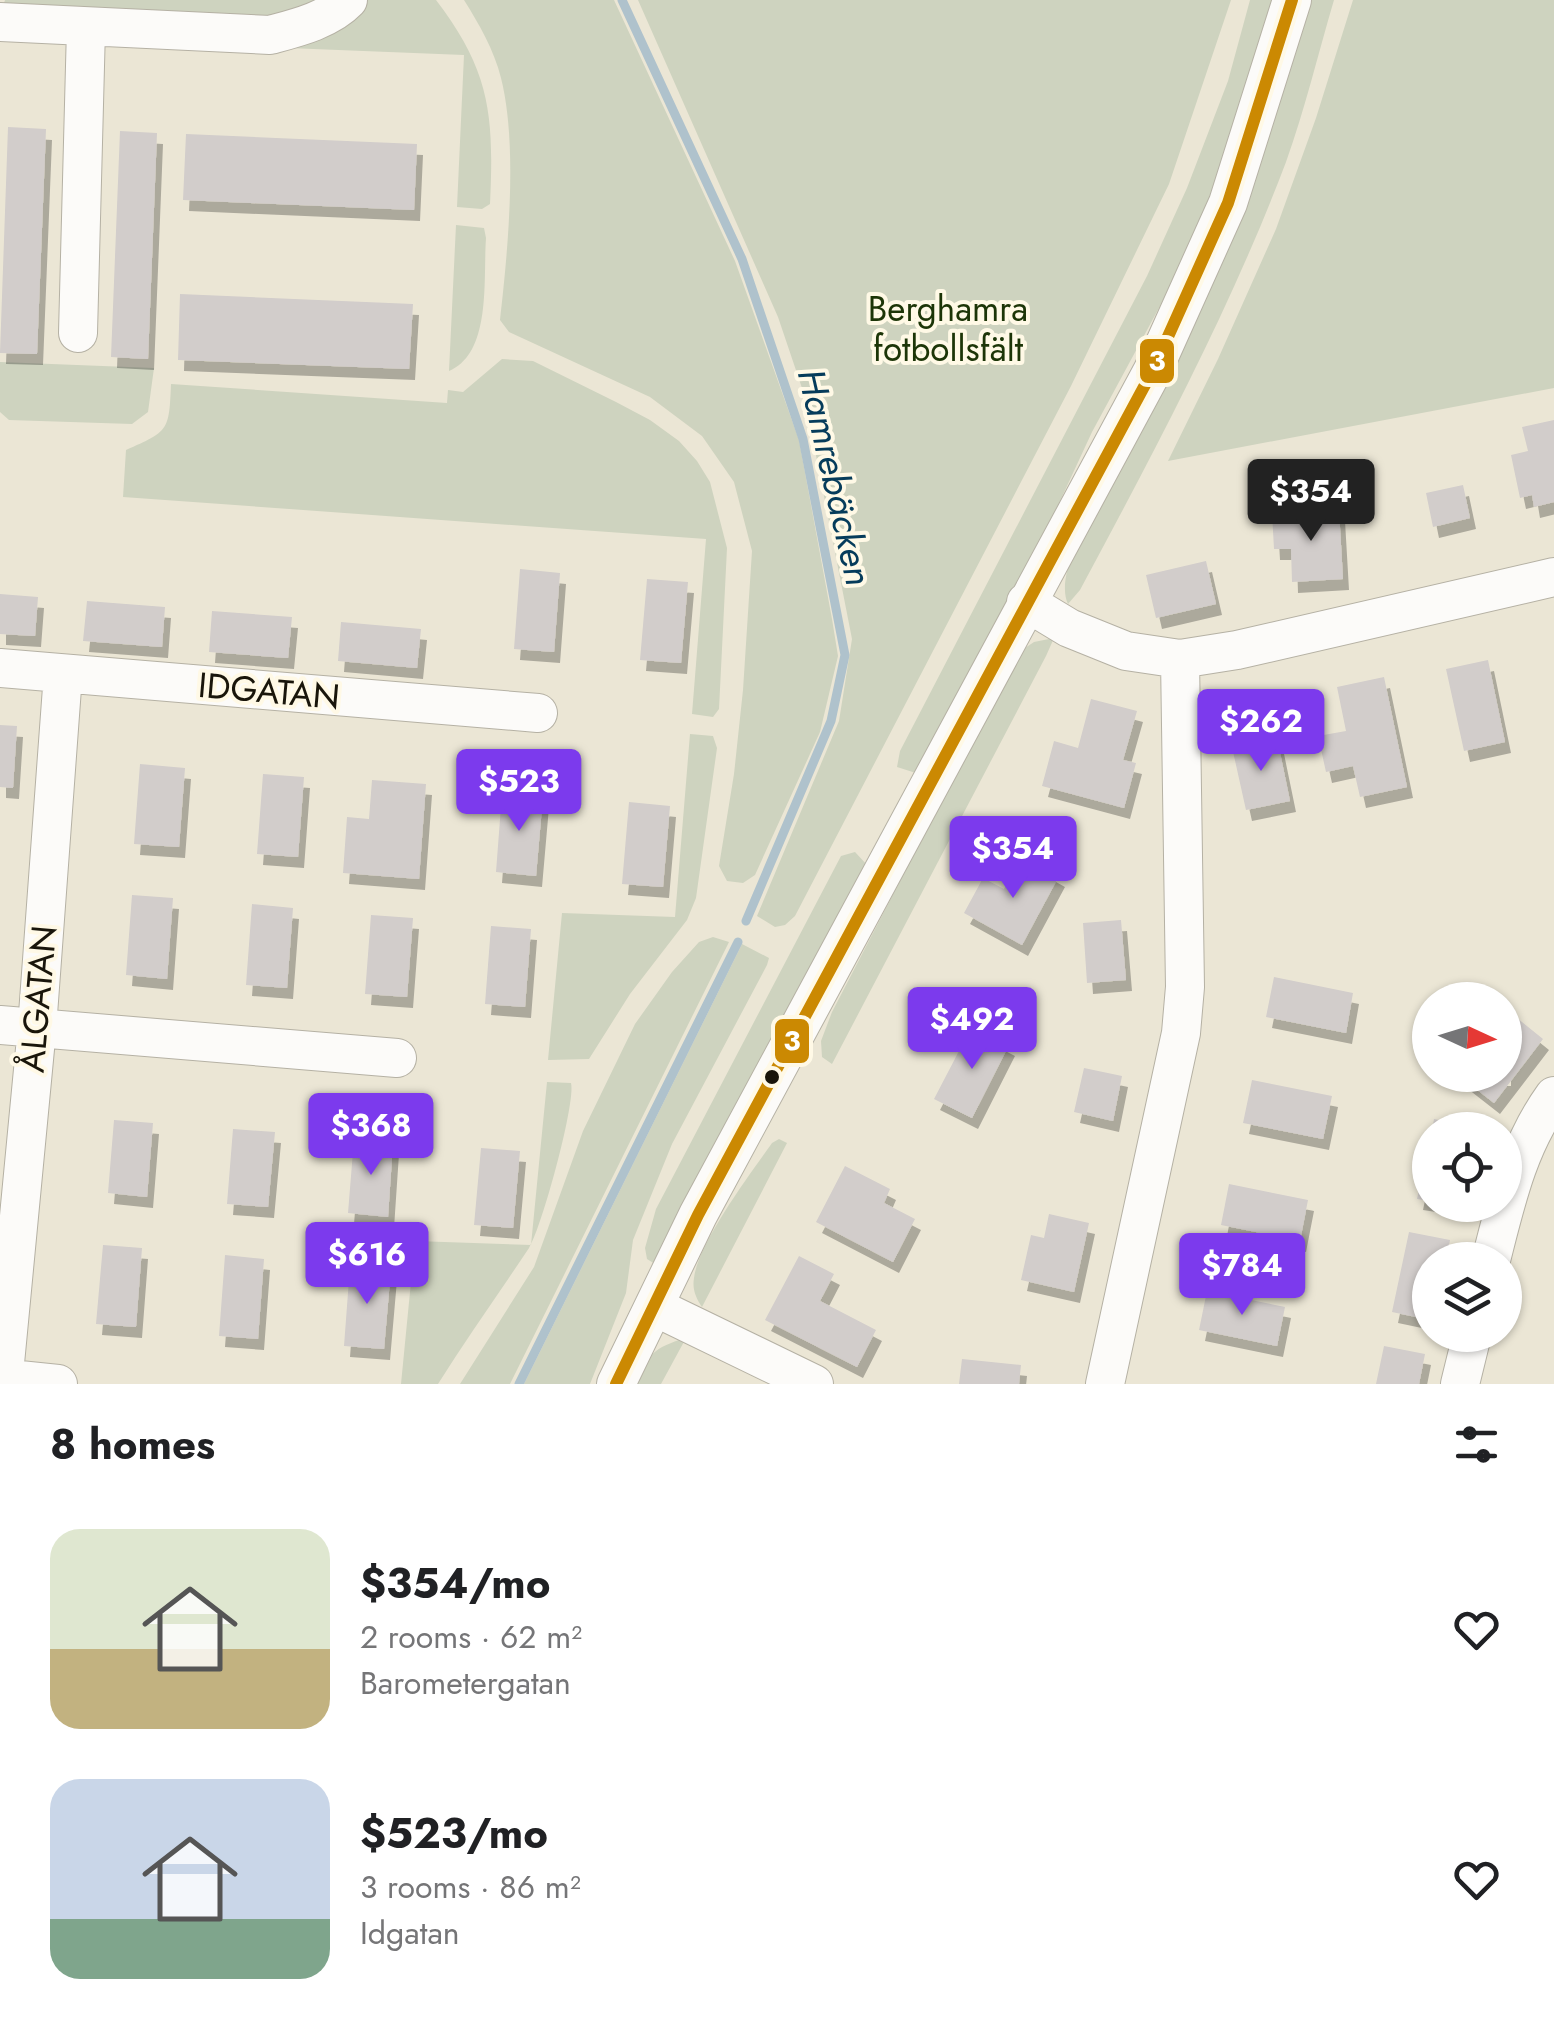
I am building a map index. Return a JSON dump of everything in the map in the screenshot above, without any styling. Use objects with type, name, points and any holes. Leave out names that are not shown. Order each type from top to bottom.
[{"type":"street","points":[[0,22],[270,36],[299,28],[348,0]]},
{"type":"street","points":[[616,1384],[698,1215],[1154,370],[1228,203],[1292,0]]},
{"type":"street","points":[[78,333],[86,28]]},
{"type":"street","points":[[1026,602],[1069,628],[1126,652],[1180,659],[1237,650],[1554,577]]},
{"type":"street","points":[[1105,1384],[1181,1032],[1184,968],[1180,659]]},
{"type":"street","name":"IDGATAN","points":[[0,668],[538,714]]},
{"type":"street","name":"ÅLGATAN","points":[[2,1380],[18,1026],[63,674]]},
{"type":"street","points":[[18,1026],[397,1058]]},
{"type":"street","points":[[1496,1242],[1514,1171],[1535,1122],[1554,1096]]},
{"type":"street","points":[[654,1307],[814,1384]]},
{"type":"street","points":[[1460,1384],[1468,1352]]},
{"type":"street","points":[[2,1380],[58,1384]]},
{"type":"green space","points":[[330,0],[273,21],[19,9],[4,3]]},
{"type":"green space","points":[[362,0],[436,0],[468,50],[485,96],[489,120],[490,204],[482,209],[457,207],[464,55],[288,48]]},
{"type":"green space","points":[[464,0],[614,0],[735,261],[799,440],[838,656],[820,732],[755,875],[743,883],[727,881],[719,866],[743,690],[752,551],[734,482],[702,436],[650,397],[509,332],[500,320],[510,198],[506,105],[494,57]]},
{"type":"green space","name":"Berghamra fotbollsfält","points":[[638,0],[1231,0],[1169,184],[1071,386],[795,916],[785,925],[775,927],[757,916],[839,721],[852,639],[804,394],[778,317]]},
{"type":"green space","points":[[1250,0],[1272,0],[1227,150],[1187,256],[1092,432],[1042,540],[919,774],[897,767],[900,751],[1147,276],[1187,188],[1228,81]]},
{"type":"green space","points":[[1312,0],[1334,0],[1293,142],[1264,217],[1163,432],[1080,590],[1068,604],[1065,587],[1076,545],[1164,387],[1214,279],[1257,169]]},
{"type":"green space","points":[[1353,0],[1554,0],[1554,388],[1168,461],[1276,229]]},
{"type":"green space","points":[[456,225],[484,228],[484,293],[479,332],[472,348],[463,362],[449,371]]},
{"type":"green space","points":[[502,359],[533,361],[650,420],[679,441],[710,482],[727,548],[719,709],[713,717],[692,714],[706,539],[123,497],[126,450],[164,428],[171,384],[447,403],[448,390],[463,392]]},
{"type":"green space","points":[[0,362],[154,368],[148,412],[132,424],[9,420],[0,412]]},
{"type":"green space","points":[[1054,638],[832,1064],[822,1057],[821,1041],[832,1012],[1019,652],[1034,642]]},
{"type":"green space","points":[[690,734],[713,736],[717,748],[696,898],[687,920],[630,994],[589,1059],[548,1060],[562,913],[675,917]]},
{"type":"green space","points":[[855,852],[868,866],[655,1264],[647,1259],[645,1248],[656,1209],[841,856]]},
{"type":"green space","points":[[713,937],[729,942],[510,1384],[460,1384],[534,1267],[583,1131],[635,1024],[672,972],[699,942]]},
{"type":"green space","points":[[742,944],[769,958],[767,965],[672,1144],[633,1240],[626,1293],[590,1384],[524,1384]]},
{"type":"green space","points":[[547,1082],[571,1083],[556,1166],[531,1243]]},
{"type":"green space","points":[[779,1139],[787,1143],[702,1307],[694,1282],[705,1246],[739,1190],[772,1143]]},
{"type":"green space","points":[[415,1241],[530,1245],[438,1384],[401,1384]]},
{"type":"green space","points":[[686,1338],[661,1384],[633,1384],[653,1354]]},
{"type":"building","points":[[8,127],[46,129],[37,354],[0,353]]},
{"type":"building","points":[[120,131],[157,133],[148,359],[111,357]]},
{"type":"building","points":[[186,134],[417,144],[414,210],[183,200]]},
{"type":"building","points":[[180,294],[413,304],[409,369],[178,360]]},
{"type":"building","points":[[1554,420],[1554,502],[1534,507],[1532,495],[1520,498],[1511,455],[1528,451],[1522,427]]},
{"type":"building","points":[[1463,485],[1470,518],[1433,527],[1426,493]]},
{"type":"building","points":[[1339,510],[1343,579],[1292,582],[1291,549],[1274,549],[1272,513]]},
{"type":"building","points":[[1206,561],[1216,604],[1156,618],[1146,575]]},
{"type":"building","points":[[520,569],[560,573],[554,652],[514,649]]},
{"type":"building","points":[[647,579],[688,582],[681,663],[640,660]]},
{"type":"building","points":[[0,594],[38,597],[35,636],[0,634]]},
{"type":"building","points":[[87,601],[165,607],[162,647],[83,641]]},
{"type":"building","points":[[212,611],[292,617],[288,658],[209,652]]},
{"type":"building","points":[[341,622],[421,629],[417,668],[338,661]]},
{"type":"building","points":[[1488,660],[1505,742],[1464,751],[1446,669]]},
{"type":"building","points":[[1384,677],[1407,787],[1360,797],[1353,766],[1326,772],[1318,736],[1346,731],[1337,687]]},
{"type":"building","points":[[1091,699],[1137,711],[1123,760],[1136,763],[1124,808],[1042,786],[1054,741],[1078,748]]},
{"type":"building","points":[[0,725],[17,726],[13,788],[0,787]]},
{"type":"building","points":[[1277,738],[1290,801],[1246,810],[1232,747]]},
{"type":"building","points":[[140,764],[185,768],[179,847],[134,844]]},
{"type":"building","points":[[263,774],[304,777],[298,857],[257,854]]},
{"type":"building","points":[[372,780],[426,784],[419,879],[343,873],[347,817],[369,819]]},
{"type":"building","points":[[502,793],[543,796],[536,876],[496,872]]},
{"type":"building","points":[[629,802],[670,806],[663,887],[622,884]]},
{"type":"building","points":[[1023,856],[1059,876],[1022,945],[964,913],[983,878],[1004,889]]},
{"type":"building","points":[[132,895],[173,898],[167,979],[126,975]]},
{"type":"building","points":[[252,904],[293,908],[287,988],[246,985]]},
{"type":"building","points":[[371,915],[413,918],[407,997],[365,994]]},
{"type":"building","points":[[1121,920],[1126,980],[1087,983],[1083,923]]},
{"type":"building","points":[[491,926],[531,929],[525,1007],[485,1004]]},
{"type":"building","points":[[1274,977],[1353,993],[1346,1033],[1266,1017]]},
{"type":"building","points":[[1522,1022],[1543,1039],[1522,1066]]},
{"type":"building","points":[[972,1026],[1009,1045],[972,1118],[934,1099]]},
{"type":"building","points":[[1084,1068],[1122,1076],[1113,1121],[1074,1112]]},
{"type":"building","points":[[1252,1080],[1332,1096],[1323,1139],[1243,1123]]},
{"type":"building","points":[[1480,1092],[1502,1092],[1494,1103]]},
{"type":"building","points":[[114,1120],[153,1123],[147,1197],[108,1193]]},
{"type":"building","points":[[233,1129],[275,1132],[268,1207],[227,1204]]},
{"type":"building","points":[[354,1139],[393,1143],[388,1217],[348,1213]]},
{"type":"building","points":[[481,1148],[520,1151],[513,1228],[474,1225]]},
{"type":"building","points":[[845,1166],[890,1189],[884,1203],[915,1219],[893,1262],[816,1222]]},
{"type":"building","points":[[1229,1184],[1308,1200],[1300,1241],[1221,1225]]},
{"type":"building","points":[[1049,1214],[1089,1223],[1074,1292],[1021,1280],[1031,1235],[1044,1238]]},
{"type":"building","points":[[1409,1232],[1450,1240],[1412,1242],[1412,1316],[1392,1312]]},
{"type":"building","points":[[103,1245],[142,1248],[136,1327],[96,1324]]},
{"type":"building","points":[[225,1255],[264,1259],[258,1339],[219,1336]]},
{"type":"building","points":[[799,1256],[834,1274],[820,1301],[876,1330],[857,1367],[765,1320]]},
{"type":"building","points":[[350,1266],[391,1269],[384,1349],[344,1346]]},
{"type":"building","points":[[1207,1291],[1285,1307],[1277,1346],[1199,1330]]},
{"type":"building","points":[[1384,1346],[1425,1354],[1419,1384],[1376,1384]]},
{"type":"building","points":[[962,1359],[1021,1365],[1019,1384],[959,1384]]},
{"type":"waterway","name":"Hamrebäcken","points":[[622,0],[742,259],[803,439],[845,655],[831,721],[746,921]]},
{"type":"waterway","name":"Hamrebäcken","points":[[519,1384],[738,942]]},
{"type":"transit line","name":"3","points":[[616,1384],[698,1215],[1153,370],[1228,203],[1292,0]]}]
